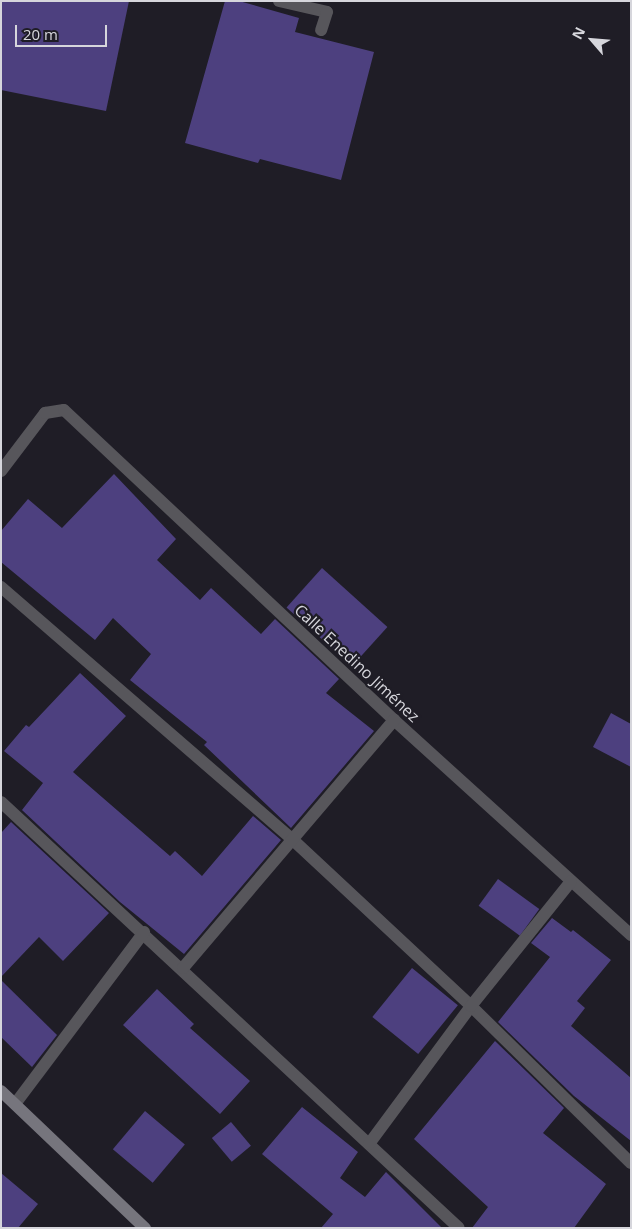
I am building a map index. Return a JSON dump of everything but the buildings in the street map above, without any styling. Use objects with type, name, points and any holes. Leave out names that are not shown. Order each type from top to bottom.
[{"type":"street","points":[[279,1],[327,12],[321,30]]},
{"type":"street","name":"Calle Enedino Jiménez","points":[[1,471],[45,413],[64,410],[394,720],[631,935]]},
{"type":"street","points":[[1,587],[293,840],[471,1006],[631,1163]]},
{"type":"street","points":[[183,968],[394,720]]},
{"type":"street","points":[[1,802],[183,968],[459,1228]]},
{"type":"street","points":[[369,1144],[471,1006],[571,881]]},
{"type":"street","points":[[15,1104],[144,932]]},
{"type":"street","points":[[1,1091],[145,1228]]}]
